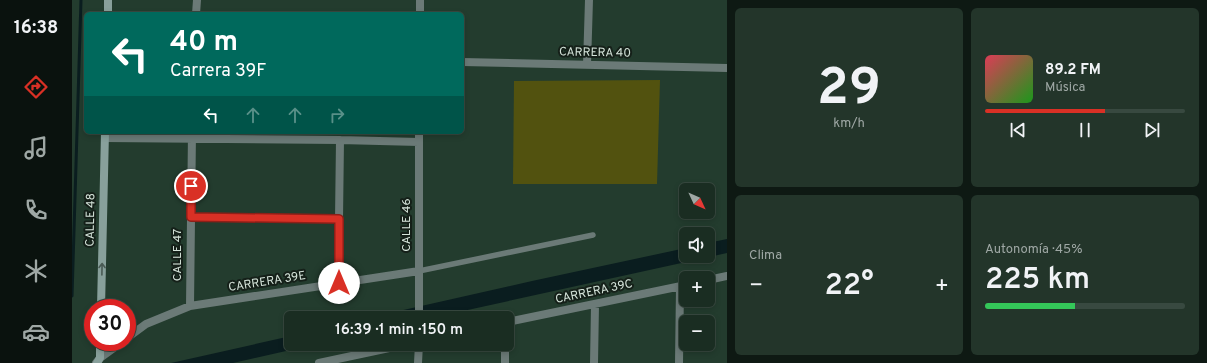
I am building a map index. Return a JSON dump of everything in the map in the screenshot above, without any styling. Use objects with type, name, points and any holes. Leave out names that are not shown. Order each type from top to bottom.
[{"type":"street","points":[[108,0],[108,12]]},
{"type":"street","points":[[196,12],[197,0]]},
{"type":"street","points":[[420,0],[420,12]]},
{"type":"street","points":[[587,65],[589,0]]},
{"type":"street","name":"CARRERA 40","points":[[464,62],[727,68]]},
{"type":"street","name":"CALLE 46","points":[[419,134],[419,311]]},
{"type":"street","points":[[105,135],[192,135],[419,142]]},
{"type":"street","name":"CALLE 48","points":[[101,299],[105,135]]},
{"type":"street","name":"CALLE 47","points":[[190,306],[192,135]]},
{"type":"street","points":[[339,283],[340,140]]},
{"type":"street","points":[[191,217],[339,219]]},
{"type":"street","name":"CARRERA 39E","points":[[136,331],[146,324],[190,306],[419,270]]},
{"type":"street","points":[[715,279],[727,276]]},
{"type":"street","name":"CARRERA 39C","points":[[514,321],[679,287]]},
{"type":"street","points":[[594,363],[595,305]]},
{"type":"street","points":[[679,363],[682,307]]},
{"type":"street","points":[[98,361],[99,351]]},
{"type":"street","points":[[98,361],[111,351]]},
{"type":"street","points":[[319,363],[341,361],[380,351]]},
{"type":"street","points":[[418,351],[418,363]]},
{"type":"street","points":[[505,351],[505,363]]},
{"type":"lane","points":[[419,270],[593,235]]},
{"type":"shaded area","points":[[660,80],[657,184],[513,184],[514,81]]},
{"type":"shaded area","points":[[727,239],[727,253],[715,256],[715,242]]},
{"type":"shaded area","points":[[679,250],[679,263],[681,263],[463,311],[399,311]]},
{"type":"shaded area","points":[[284,338],[284,351],[286,351],[233,363],[171,363]]},
{"type":"waterway","points":[[72,296],[81,0]]},
{"type":"route","points":[[191,186],[191,217],[339,219],[339,283]]}]
